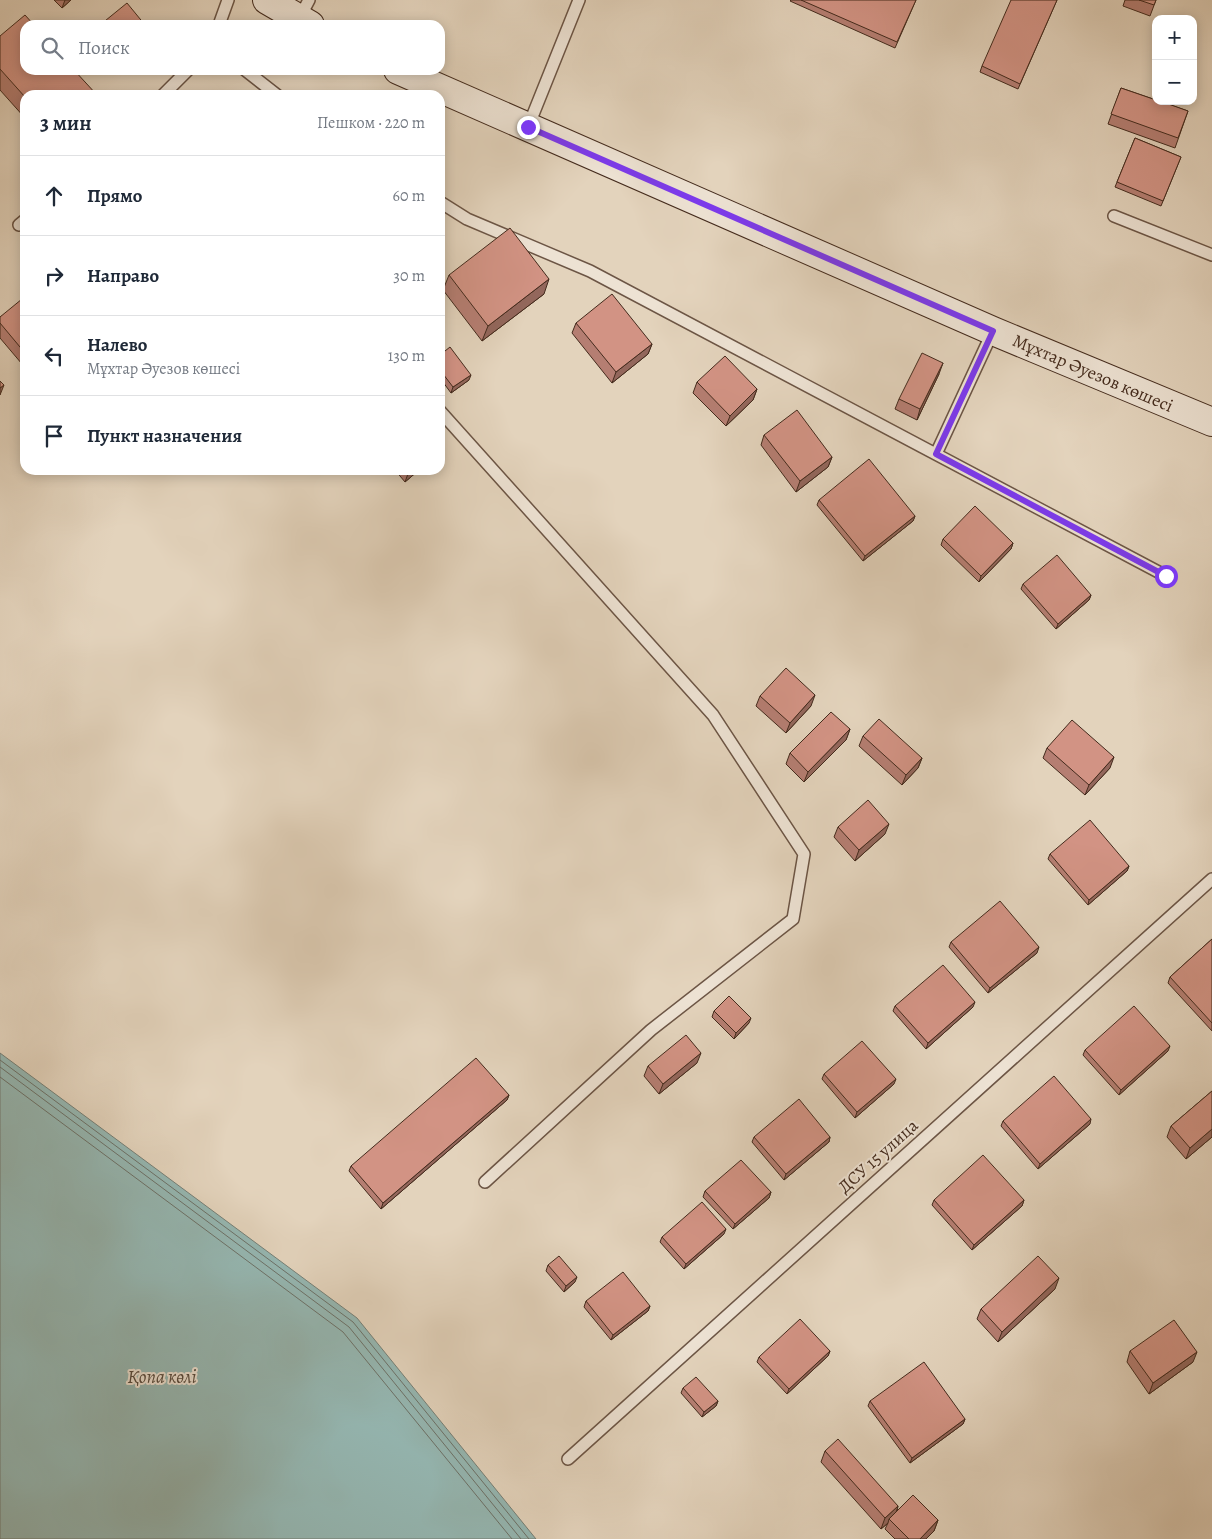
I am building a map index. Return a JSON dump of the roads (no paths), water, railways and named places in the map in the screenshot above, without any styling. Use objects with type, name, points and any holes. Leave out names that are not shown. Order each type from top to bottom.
[{"type":"main road","points":[[267,0],[306,15]]},
{"type":"main road","name":"Мұхтар Әуезов көшесі","points":[[409,75],[444,90]]},
{"type":"main road","name":"Мұхтар Әуезов көшесі","points":[[445,91],[993,331],[1212,422]]},
{"type":"lane","points":[[221,20],[228,0]]},
{"type":"lane","points":[[528,127],[579,0]]},
{"type":"lane","points":[[168,90],[183,75]]},
{"type":"lane","points":[[251,75],[271,90]]},
{"type":"lane","points":[[445,205],[467,219],[590,271],[1166,576]]},
{"type":"lane","points":[[1114,216],[1212,255]]},
{"type":"lane","points":[[936,454],[993,331]]},
{"type":"lane","points":[[445,417],[713,715],[804,854],[793,919],[650,1030],[485,1182]]},
{"type":"lane","name":"ДСУ 15 улица","points":[[568,1458],[1212,879]]},
{"type":"water","name":"Қопа көлі","points":[[0,1053],[357,1318],[536,1539],[0,1539]]}]
